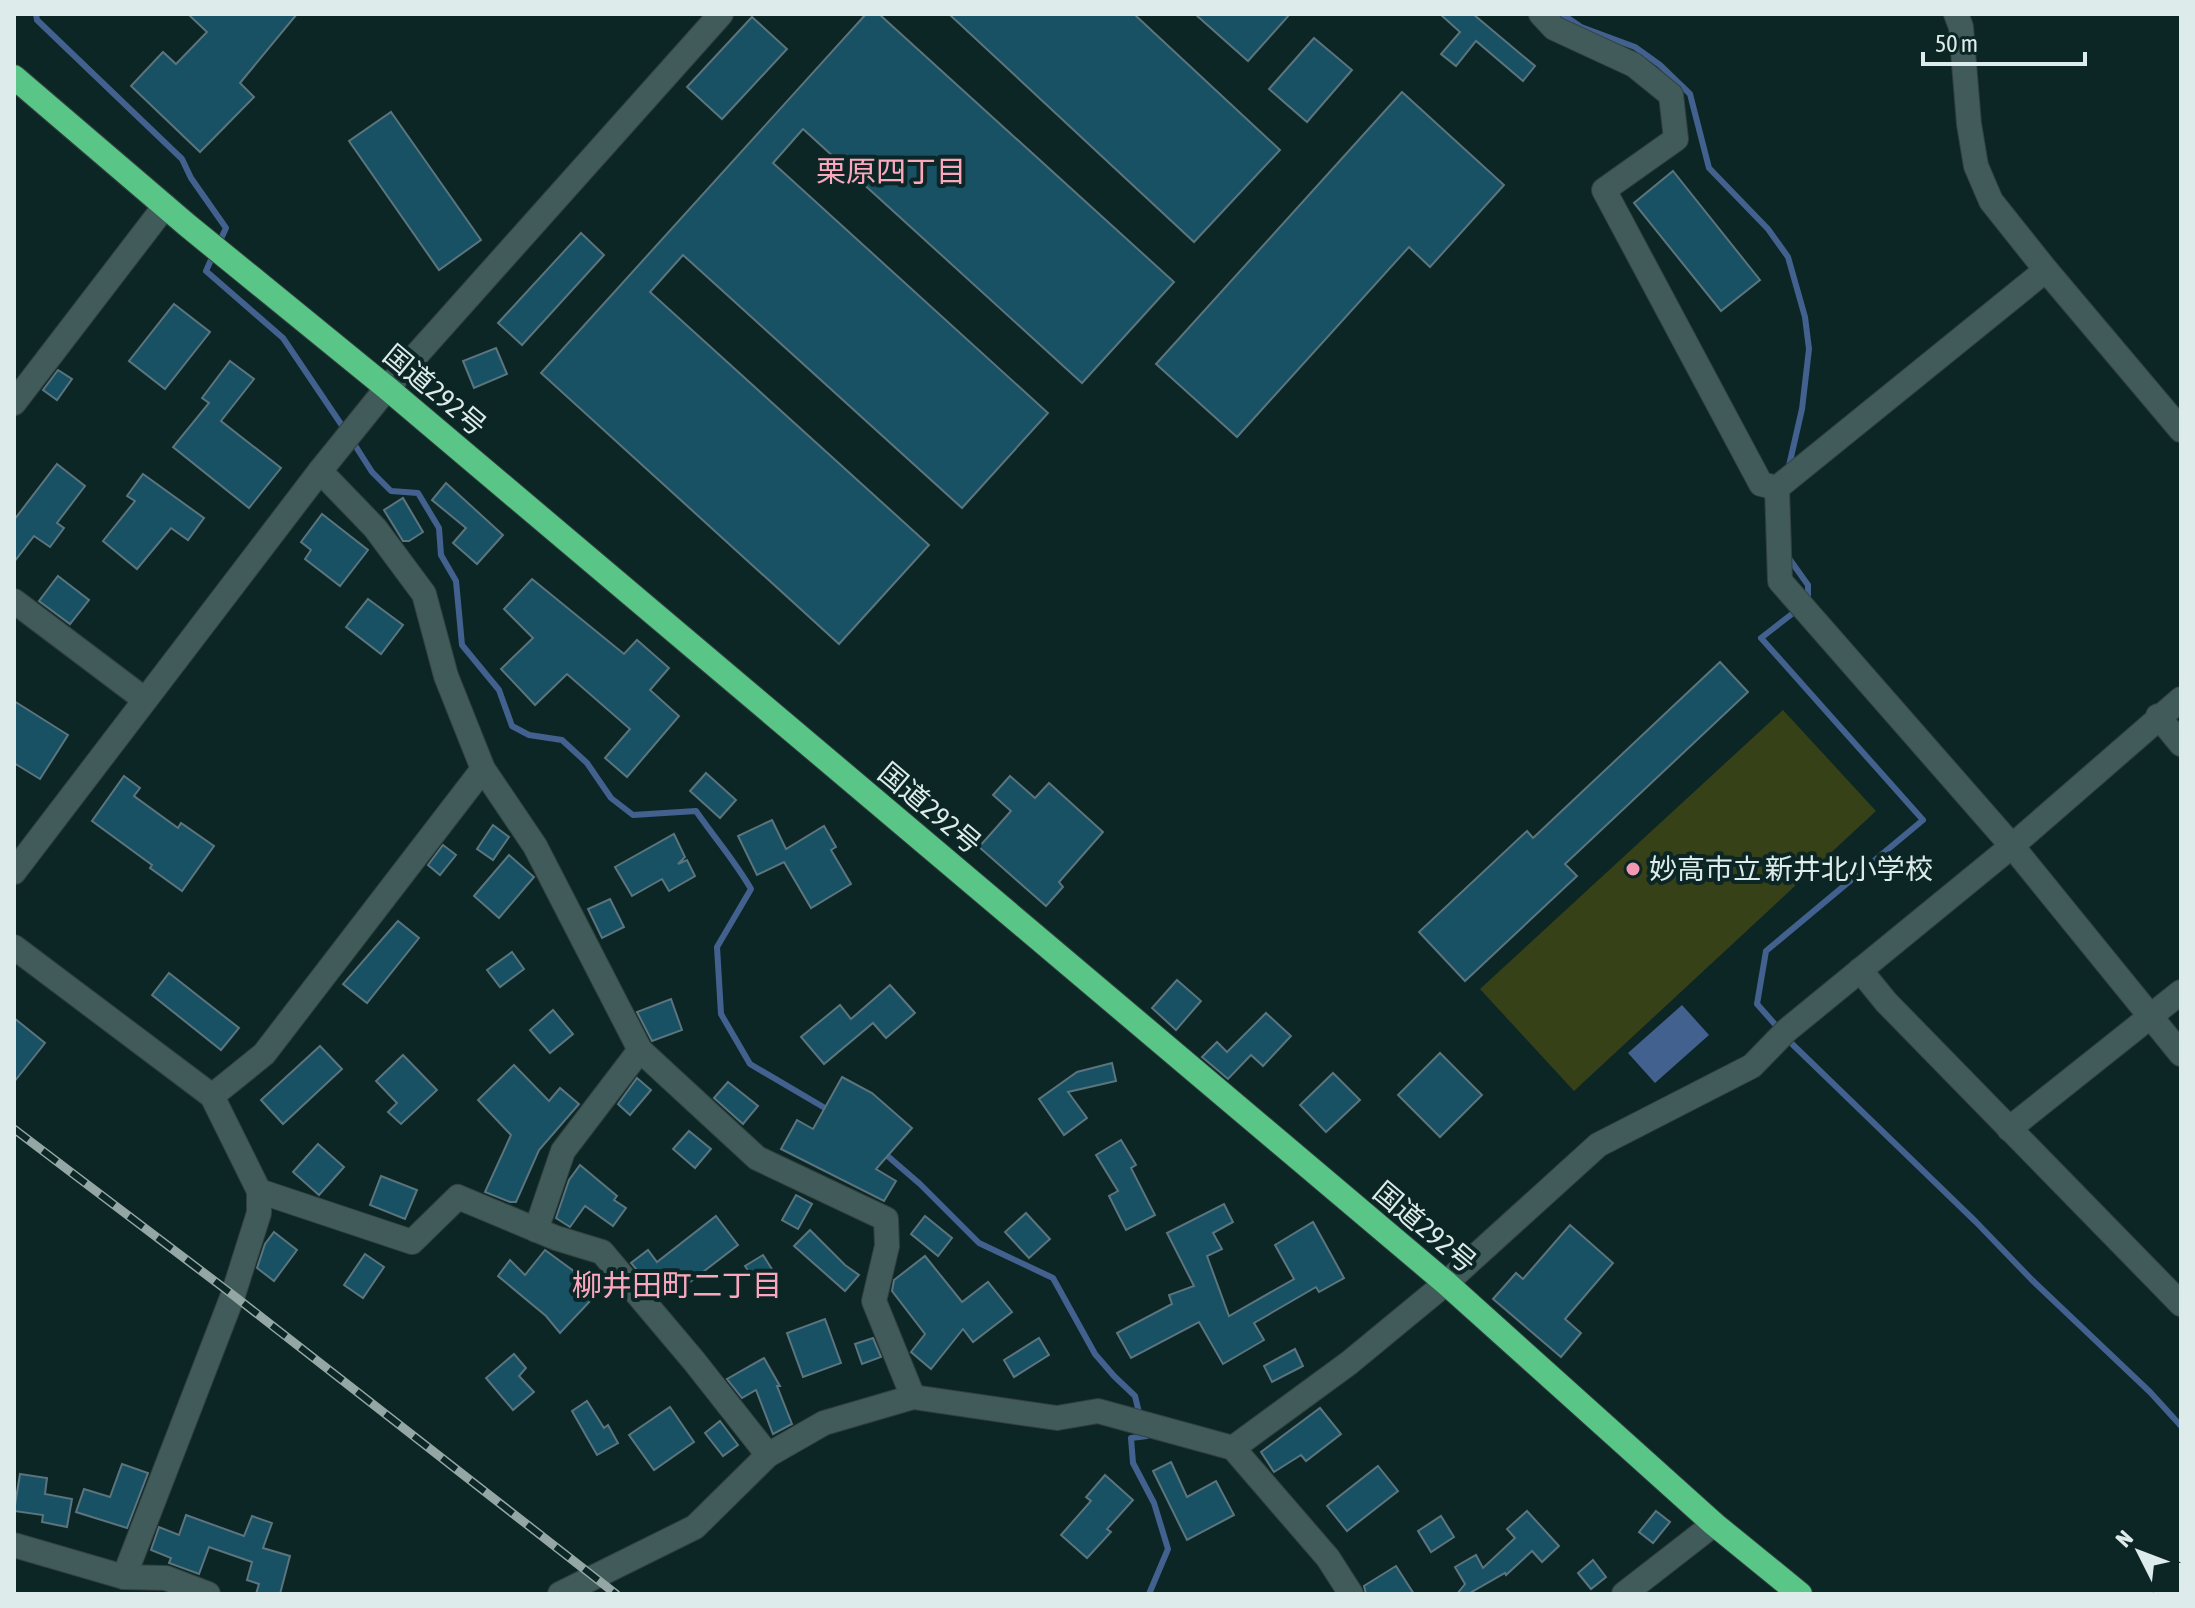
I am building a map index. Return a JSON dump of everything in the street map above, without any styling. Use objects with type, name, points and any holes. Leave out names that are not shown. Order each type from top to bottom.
[{"type":"highway","name":"国道292号","points":[[14,77],[1446,1283],[1714,1524],[1800,1594]]},
{"type":"street","points":[[14,872],[144,699],[387,388],[721,14]]},
{"type":"street","points":[[1541,14],[1554,28],[1634,65],[1671,95],[1676,139],[1604,190],[1761,484],[1777,488]]},
{"type":"street","points":[[1956,14],[1961,27],[1969,124],[1976,166],[1991,201],[2181,430]]},
{"type":"street","points":[[18,391],[165,206]]},
{"type":"street","points":[[1777,488],[2046,270]]},
{"type":"street","points":[[320,471],[375,528],[424,594],[446,676],[483,769],[535,846],[640,1050],[757,1158],[886,1219],[887,1246],[874,1301],[913,1397]]},
{"type":"street","points":[[1777,488],[1780,581],[2012,846],[2181,1054]]},
{"type":"street","points":[[18,612],[144,699]]},
{"type":"street","points":[[1233,1448],[1349,1363],[1446,1283],[1598,1145],[1752,1066],[1786,1031],[2012,846],[2181,699]]},
{"type":"street","points":[[2158,716],[2181,744]]},
{"type":"street","points":[[212,1096],[264,1054],[483,769]]},
{"type":"street","points":[[14,947],[212,1096],[259,1191],[259,1213],[233,1295],[124,1577]]},
{"type":"street","points":[[1860,970],[1886,1002],[2181,1304]]},
{"type":"street","points":[[2009,1129],[2181,992]]},
{"type":"street","points":[[536,1230],[563,1151],[640,1050]]},
{"type":"street","points":[[259,1191],[412,1242],[458,1197],[536,1230],[602,1252],[768,1455]]},
{"type":"street","points":[[560,1594],[695,1527],[768,1455],[824,1423],[913,1397],[1057,1418],[1098,1411],[1233,1448],[1328,1558],[1351,1594]]},
{"type":"street","points":[[1624,1594],[1714,1524]]},
{"type":"street","points":[[14,1545],[124,1577],[166,1578],[208,1594]]},
{"type":"green space","points":[[1783,710],[1876,811],[1574,1091],[1480,989]]},
{"type":"water","points":[[1682,1005],[1709,1035],[1655,1083],[1628,1053]]},
{"type":"building","points":[[188,14],[297,14],[240,83],[254,97],[200,152],[131,86],[163,52],[176,64],[207,32]]},
{"type":"building","points":[[866,14],[879,14],[1174,282],[1082,383],[803,129],[773,163],[1048,413],[962,508],[683,255],[650,292],[929,545],[839,644],[541,373]]},
{"type":"building","points":[[949,14],[1134,14],[1280,150],[1194,242]]},
{"type":"building","points":[[1195,14],[1290,14],[1248,61]]},
{"type":"building","points":[[1440,14],[1473,14],[1535,66],[1523,81],[1476,41],[1456,66],[1441,54],[1460,32]]},
{"type":"building","points":[[752,17],[787,49],[722,119],[687,87]]},
{"type":"building","points":[[1314,38],[1352,70],[1307,122],[1269,89]]},
{"type":"building","points":[[1402,92],[1504,185],[1430,267],[1409,247],[1237,437],[1156,364]]},
{"type":"building","points":[[391,112],[481,240],[439,270],[349,141]]},
{"type":"building","points":[[1673,171],[1760,280],[1721,311],[1634,203]]},
{"type":"building","points":[[581,233],[604,255],[522,345],[498,323]]},
{"type":"building","points":[[174,304],[210,332],[165,389],[129,361]]},
{"type":"building","points":[[496,348],[507,374],[474,388],[463,361]]},
{"type":"building","points":[[230,361],[254,379],[221,421],[281,468],[249,508],[173,447],[209,403],[202,398]]},
{"type":"building","points":[[58,370],[72,379],[57,400],[43,390]]},
{"type":"building","points":[[57,464],[85,486],[57,523],[64,528],[50,547],[34,536],[14,562],[14,520]]},
{"type":"building","points":[[143,474],[204,518],[188,540],[171,528],[137,569],[103,541],[135,501],[127,496]]},
{"type":"building","points":[[446,483],[503,535],[477,564],[453,543],[466,528],[432,500]]},
{"type":"building","points":[[403,498],[423,532],[409,541],[403,541],[384,510]]},
{"type":"building","points":[[322,514],[368,550],[340,586],[305,559],[311,550],[301,542]]},
{"type":"building","points":[[58,576],[89,600],[70,624],[39,601]]},
{"type":"building","points":[[532,579],[624,654],[637,640],[669,668],[650,690],[679,716],[627,777],[605,758],[630,729],[567,674],[535,705],[501,669],[533,638],[504,609]]},
{"type":"building","points":[[368,599],[403,625],[381,654],[346,627]]},
{"type":"building","points":[[1720,662],[1748,692],[1565,864],[1577,876],[1465,981],[1419,932],[1527,831],[1533,838]]},
{"type":"building","points":[[14,701],[68,735],[40,779],[14,763]]},
{"type":"building","points":[[706,773],[736,800],[720,818],[690,791]]},
{"type":"building","points":[[124,776],[140,788],[134,796],[178,828],[181,823],[214,846],[182,891],[92,821]]},
{"type":"building","points":[[1010,776],[1035,798],[1049,783],[1103,832],[1059,882],[1063,887],[1046,906],[979,847],[1011,811],[993,795]]},
{"type":"building","points":[[772,820],[786,849],[824,826],[836,847],[831,850],[851,884],[811,908],[784,862],[757,875],[738,836]]},
{"type":"building","points":[[493,825],[509,837],[493,860],[477,849]]},
{"type":"building","points":[[674,834],[685,857],[678,864],[687,860],[695,876],[669,891],[662,879],[632,896],[615,867]]},
{"type":"building","points":[[443,845],[456,855],[440,875],[428,865]]},
{"type":"building","points":[[509,855],[534,877],[499,918],[474,896]]},
{"type":"building","points":[[610,899],[624,927],[602,938],[588,909]]},
{"type":"building","points":[[398,921],[419,938],[367,1003],[343,984]]},
{"type":"building","points":[[512,952],[524,969],[500,987],[487,970]]},
{"type":"building","points":[[169,973],[239,1028],[221,1050],[152,995]]},
{"type":"building","points":[[1177,980],[1201,1001],[1176,1030],[1152,1008]]},
{"type":"building","points":[[890,985],[915,1013],[886,1038],[873,1023],[824,1064],[801,1037],[840,1005],[851,1019]]},
{"type":"building","points":[[671,999],[682,1030],[652,1041],[637,1012]]},
{"type":"building","points":[[553,1010],[573,1034],[550,1053],[530,1030]]},
{"type":"building","points":[[1266,1013],[1291,1036],[1263,1066],[1251,1055],[1228,1079],[1202,1057],[1217,1042],[1227,1052]]},
{"type":"building","points":[[14,1018],[45,1043],[14,1082]]},
{"type":"building","points":[[320,1046],[342,1069],[283,1124],[261,1100]]},
{"type":"building","points":[[1440,1053],[1482,1095],[1440,1137],[1398,1095]]},
{"type":"building","points":[[403,1055],[437,1090],[401,1124],[388,1112],[397,1103],[376,1081]]},
{"type":"building","points":[[1112,1063],[1116,1081],[1068,1092],[1087,1118],[1064,1135],[1039,1099],[1077,1072]]},
{"type":"building","points":[[514,1065],[549,1101],[560,1088],[579,1104],[539,1150],[516,1202],[510,1202],[485,1192],[511,1135],[478,1100]]},
{"type":"building","points":[[1333,1073],[1360,1100],[1326,1132],[1300,1105]]},
{"type":"building","points":[[842,1077],[872,1093],[912,1128],[876,1169],[896,1181],[884,1201],[781,1149],[797,1120],[813,1129]]},
{"type":"building","points":[[637,1078],[651,1090],[630,1115],[618,1104]]},
{"type":"building","points":[[728,1082],[758,1106],[743,1124],[714,1098]]},
{"type":"building","points":[[689,1131],[711,1149],[695,1168],[673,1149]]},
{"type":"building","points":[[1121,1140],[1136,1165],[1131,1168],[1155,1215],[1126,1230],[1109,1196],[1118,1191],[1096,1155]]},
{"type":"building","points":[[318,1144],[344,1167],[319,1195],[293,1172]]},
{"type":"building","points":[[580,1165],[617,1196],[614,1200],[626,1208],[613,1226],[585,1206],[570,1227],[556,1218],[569,1180]]},
{"type":"building","points":[[381,1176],[417,1190],[405,1219],[370,1205]]},
{"type":"building","points":[[796,1195],[812,1204],[798,1229],[782,1220]]},
{"type":"building","points":[[1224,1204],[1233,1222],[1213,1233],[1222,1249],[1207,1256],[1229,1316],[1294,1279],[1275,1245],[1313,1222],[1344,1278],[1319,1292],[1316,1287],[1254,1323],[1264,1340],[1223,1364],[1199,1322],[1131,1358],[1117,1333],[1172,1304],[1169,1295],[1194,1286],[1167,1233]]},
{"type":"building","points":[[1026,1213],[1050,1239],[1029,1258],[1005,1232]]},
{"type":"building","points":[[716,1216],[738,1245],[690,1282],[686,1276],[660,1297],[631,1263],[648,1250],[657,1262]]},
{"type":"building","points":[[925,1216],[952,1238],[938,1256],[911,1234]]},
{"type":"building","points":[[1570,1225],[1613,1263],[1565,1319],[1581,1333],[1561,1357],[1493,1299],[1516,1273],[1523,1279]]},
{"type":"building","points":[[810,1230],[859,1275],[845,1291],[794,1246]]},
{"type":"building","points":[[274,1232],[297,1250],[274,1281],[257,1268],[265,1244]]},
{"type":"building","points":[[545,1250],[586,1280],[594,1271],[607,1283],[560,1333],[546,1316],[498,1276],[510,1260],[525,1275]]},
{"type":"building","points":[[365,1254],[384,1267],[363,1298],[344,1285]]},
{"type":"building","points":[[763,1255],[775,1274],[758,1285],[745,1266]]},
{"type":"building","points":[[925,1256],[962,1302],[988,1282],[1012,1312],[973,1342],[963,1329],[931,1369],[911,1352],[925,1334],[892,1291],[894,1280]]},
{"type":"building","points":[[825,1319],[841,1363],[803,1377],[787,1333]]},
{"type":"building","points":[[873,1338],[881,1357],[862,1364],[855,1344]]},
{"type":"building","points":[[1039,1338],[1049,1355],[1014,1377],[1004,1360]]},
{"type":"building","points":[[1295,1349],[1303,1366],[1272,1382],[1264,1366]]},
{"type":"building","points":[[514,1354],[526,1368],[519,1376],[534,1392],[513,1410],[486,1378]]},
{"type":"building","points":[[764,1358],[780,1386],[777,1386],[792,1424],[773,1434],[756,1390],[742,1398],[727,1379]]},
{"type":"building","points":[[587,1401],[604,1428],[608,1425],[618,1443],[597,1455],[572,1411]]},
{"type":"building","points":[[670,1407],[694,1442],[654,1470],[629,1435]]},
{"type":"building","points":[[1320,1408],[1341,1434],[1306,1461],[1301,1455],[1274,1472],[1261,1452]]},
{"type":"building","points":[[720,1421],[738,1445],[723,1456],[705,1433]]},
{"type":"building","points":[[1171,1462],[1187,1497],[1216,1481],[1234,1515],[1187,1540],[1153,1471]]},
{"type":"building","points":[[122,1464],[148,1473],[127,1528],[76,1512],[84,1489],[110,1497]]},
{"type":"building","points":[[1378,1466],[1398,1491],[1347,1531],[1327,1506]]},
{"type":"building","points":[[20,1474],[47,1478],[45,1494],[72,1499],[67,1527],[42,1522],[43,1515],[14,1511]]},
{"type":"building","points":[[1105,1475],[1133,1500],[1107,1529],[1111,1532],[1087,1558],[1061,1535],[1091,1501],[1086,1497]]},
{"type":"building","points":[[1527,1511],[1559,1546],[1542,1562],[1532,1551],[1506,1575],[1468,1594],[1457,1594],[1465,1584],[1455,1567],[1476,1555],[1483,1568],[1515,1538],[1507,1529]]},
{"type":"building","points":[[1656,1511],[1670,1522],[1653,1543],[1639,1532]]},
{"type":"building","points":[[186,1515],[244,1536],[252,1516],[272,1523],[263,1548],[290,1556],[280,1594],[256,1594],[259,1584],[247,1580],[252,1562],[209,1547],[199,1574],[169,1563],[171,1558],[151,1550],[159,1527],[179,1535]]},
{"type":"building","points":[[1441,1516],[1454,1537],[1431,1552],[1418,1531]]},
{"type":"building","points":[[1593,1560],[1606,1577],[1591,1589],[1578,1573]]},
{"type":"building","points":[[1396,1566],[1414,1594],[1366,1594],[1364,1586]]},
{"type":"waterway","points":[[36,14],[37,20],[182,159],[191,178],[226,228],[219,243]]},
{"type":"waterway","points":[[1562,14],[1581,27],[1635,47],[1660,65],[1690,94],[1709,168],[1768,229],[1788,257],[1805,317],[1809,349],[1802,409],[1788,470]]},
{"type":"waterway","points":[[214,253],[206,271],[283,338],[345,430]]},
{"type":"waterway","points":[[351,439],[372,472],[391,491],[418,493],[439,528],[441,555],[456,581],[462,645],[499,690],[512,726],[529,735],[562,740],[587,763],[611,798],[633,815],[696,811],[731,859],[751,889],[717,947],[721,1014],[750,1064],[830,1111]]},
{"type":"waterway","points":[[1788,557],[1808,585],[1808,597],[1804,602]]},
{"type":"waterway","points":[[1780,1030],[1757,1004],[1766,951],[1923,820],[1761,638],[1797,610]]},
{"type":"waterway","points":[[1787,1039],[2150,1392],[2181,1426]]},
{"type":"waterway","points":[[883,1152],[979,1243],[1053,1278],[1095,1354],[1135,1396],[1140,1417]]},
{"type":"waterway","points":[[1145,1431],[1147,1436],[1131,1438],[1133,1463],[1154,1503],[1168,1549],[1149,1594]]},
{"type":"railway","points":[[14,1129],[233,1295],[616,1594]]},
{"type":"place","name":"妙高市立 新井北小学校","points":[[1633,869]]},
{"type":"district","name":"栗原四丁目","points":[[891,171]]},
{"type":"district","name":"柳井田町二丁目","points":[[677,1285]]}]
